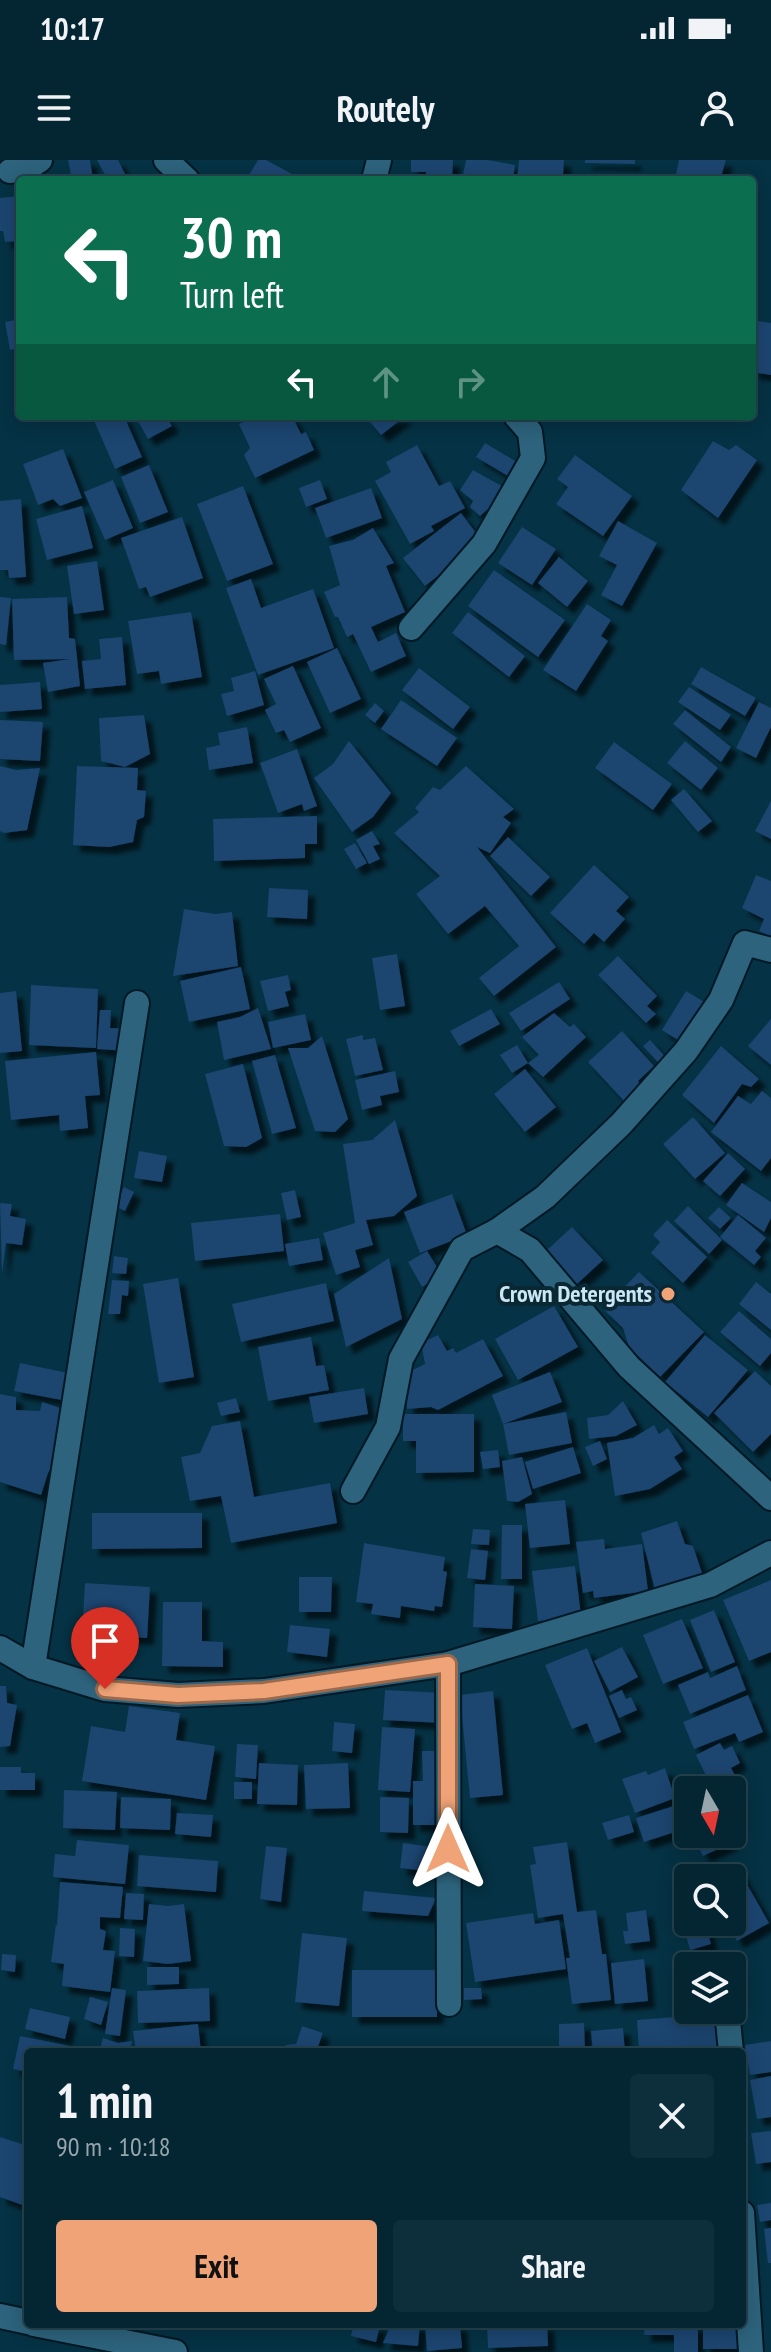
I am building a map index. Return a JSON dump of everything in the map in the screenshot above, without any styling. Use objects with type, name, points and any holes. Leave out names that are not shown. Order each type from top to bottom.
[{"type":"street","points":[[10,171],[31,166],[40,160]]},
{"type":"street","points":[[166,160],[183,176]]},
{"type":"street","points":[[411,628],[484,544],[533,458],[530,432],[520,420]]},
{"type":"street","points":[[353,1491],[388,1427],[401,1359],[462,1249],[497,1231],[545,1197],[621,1124],[686,1051],[721,1000],[745,943],[771,950]]},
{"type":"street","points":[[33,1667],[137,1003]]},
{"type":"street","points":[[497,1231],[530,1250],[629,1367],[771,1498]]},
{"type":"street","points":[[0,1648],[33,1667],[105,1689],[178,1695],[264,1691],[448,1664],[710,1585],[771,1553]]},
{"type":"street","points":[[448,1664],[449,2004]]},
{"type":"street","points":[[728,2024],[731,2048]]},
{"type":"street","points":[[746,2275],[751,2352]]},
{"type":"street","points":[[0,2316],[24,2321]]},
{"type":"street","points":[[54,2328],[175,2352]]},
{"type":"building","points":[[68,160],[90,160],[92,176],[71,176]]},
{"type":"building","points":[[97,160],[118,160],[126,176],[106,176]]},
{"type":"building","points":[[258,160],[266,160],[294,175],[293,176],[248,176]]},
{"type":"building","points":[[411,160],[453,160],[452,176],[426,176],[426,172],[411,172]]},
{"type":"building","points":[[466,160],[515,165],[514,176],[463,176]]},
{"type":"building","points":[[519,160],[564,160],[563,175],[573,176],[517,176]]},
{"type":"building","points":[[585,160],[635,160],[635,164],[585,163]]},
{"type":"building","points":[[679,160],[726,160],[721,176],[676,176]]},
{"type":"building","points":[[16,196],[16,241],[5,242],[3,231],[0,231],[0,198]]},
{"type":"building","points":[[16,320],[16,349],[10,350],[5,322]]},
{"type":"building","points":[[756,321],[771,323],[771,375],[756,373]]},
{"type":"building","points":[[94,420],[126,420],[142,457],[115,469]]},
{"type":"building","points":[[137,420],[168,420],[172,426],[148,439]]},
{"type":"building","points":[[248,420],[294,420],[301,434],[306,432],[314,450],[255,478],[244,455],[250,448],[239,424]]},
{"type":"building","points":[[368,420],[401,420],[381,435]]},
{"type":"building","points":[[713,441],[729,450],[736,445],[757,460],[718,518],[681,490]]},
{"type":"building","points":[[485,443],[517,462],[508,476],[476,457]]},
{"type":"building","points":[[417,445],[439,486],[450,481],[465,508],[431,526],[434,531],[410,544],[375,481],[391,472],[386,462]]},
{"type":"building","points":[[63,449],[82,498],[60,506],[53,499],[38,505],[23,464]]},
{"type":"building","points":[[575,455],[632,496],[603,536],[556,504],[568,487],[557,479]]},
{"type":"building","points":[[149,465],[168,512],[140,523],[121,477]]},
{"type":"building","points":[[473,470],[509,490],[495,510],[488,509],[480,516],[470,507],[473,501],[460,490]]},
{"type":"building","points":[[113,480],[133,528],[105,540],[84,492]]},
{"type":"building","points":[[320,480],[327,499],[306,507],[299,488]]},
{"type":"building","points":[[243,486],[273,564],[227,581],[197,504]]},
{"type":"building","points":[[371,488],[382,518],[326,538],[315,508]]},
{"type":"building","points":[[21,499],[26,577],[9,578],[8,570],[0,570],[0,501]]},
{"type":"building","points":[[82,506],[93,548],[47,560],[36,519]]},
{"type":"building","points":[[461,513],[482,541],[425,586],[403,558]]},
{"type":"building","points":[[182,517],[203,578],[150,597],[146,587],[139,589],[121,538]]},
{"type":"building","points":[[618,521],[657,543],[622,606],[601,595],[617,565],[599,556]]},
{"type":"building","points":[[522,527],[556,549],[532,585],[498,563]]},
{"type":"building","points":[[373,528],[394,563],[386,566],[405,612],[371,627],[378,642],[396,633],[406,656],[371,672],[353,634],[347,637],[324,592],[340,585],[329,546],[353,540]]},
{"type":"building","points":[[559,557],[588,581],[567,607],[538,583]]},
{"type":"building","points":[[97,561],[104,610],[74,614],[67,566]]},
{"type":"building","points":[[494,570],[565,620],[538,657],[468,606]]},
{"type":"building","points":[[251,579],[261,608],[313,589],[334,648],[258,675],[226,588]]},
{"type":"building","points":[[0,597],[11,598],[6,645],[0,644]]},
{"type":"building","points":[[67,597],[69,638],[75,639],[80,686],[48,692],[43,663],[70,659],[14,660],[12,599]]},
{"type":"building","points":[[587,604],[611,620],[601,636],[608,641],[576,691],[543,670]]},
{"type":"building","points":[[191,612],[202,677],[161,684],[159,671],[137,674],[128,621]]},
{"type":"building","points":[[468,612],[525,656],[509,677],[452,633]]},
{"type":"building","points":[[122,637],[126,685],[85,689],[82,661],[101,659],[99,639]]},
{"type":"building","points":[[337,648],[361,699],[330,713],[307,662]]},
{"type":"building","points":[[293,666],[321,728],[290,742],[284,730],[276,733],[265,710],[276,704],[264,679]]},
{"type":"building","points":[[701,667],[756,698],[745,716],[691,684]]},
{"type":"building","points":[[419,668],[470,707],[453,729],[402,690]]},
{"type":"building","points":[[255,671],[264,705],[227,716],[221,694],[234,691],[231,678]]},
{"type":"building","points":[[40,682],[42,709],[0,712],[0,685]]},
{"type":"building","points":[[689,687],[731,715],[720,730],[678,702]]},
{"type":"building","points":[[401,700],[457,738],[437,766],[381,729]]},
{"type":"building","points":[[759,702],[771,708],[771,727],[756,758],[736,748]]},
{"type":"building","points":[[375,703],[384,711],[375,723],[365,715]]},
{"type":"building","points":[[685,710],[731,747],[721,762],[673,724]]},
{"type":"building","points":[[144,715],[150,754],[125,767],[101,761],[99,718]]},
{"type":"building","points":[[0,720],[43,722],[40,761],[0,759]]},
{"type":"building","points":[[247,727],[253,763],[209,770],[206,748],[220,745],[218,733]]},
{"type":"building","points":[[349,741],[391,793],[373,817],[352,832],[314,778],[333,764]]},
{"type":"building","points":[[685,741],[718,768],[701,790],[667,763]]},
{"type":"building","points":[[614,742],[672,784],[653,810],[595,768]]},
{"type":"building","points":[[297,749],[317,806],[304,811],[302,804],[278,813],[260,763]]},
{"type":"building","points":[[0,766],[16,770],[40,768],[27,830],[0,831]]},
{"type":"building","points":[[77,766],[138,768],[137,790],[146,791],[144,817],[137,820],[133,842],[109,847],[73,845]]},
{"type":"building","points":[[466,766],[514,809],[503,817],[511,823],[490,853],[477,847],[556,947],[494,996],[479,978],[519,946],[485,906],[448,934],[416,894],[440,876],[394,833],[419,812],[415,808],[433,787],[440,790]]},
{"type":"building","points":[[684,789],[712,821],[698,832],[671,800]]},
{"type":"building","points":[[771,801],[771,839],[755,831]]},
{"type":"building","points":[[317,816],[317,844],[305,844],[305,858],[214,861],[213,819]]},
{"type":"building","points":[[372,831],[380,844],[373,846],[380,859],[369,864],[356,840]]},
{"type":"building","points":[[508,837],[550,877],[531,896],[490,856]]},
{"type":"building","points":[[355,843],[367,863],[356,869],[344,849]]},
{"type":"building","points":[[594,865],[629,897],[616,911],[625,919],[604,942],[594,933],[584,944],[550,913]]},
{"type":"building","points":[[756,875],[771,881],[771,937],[759,931],[764,919],[742,908]]},
{"type":"building","points":[[269,888],[308,890],[307,919],[267,917]]},
{"type":"building","points":[[184,909],[215,914],[232,912],[238,966],[173,976]]},
{"type":"building","points":[[397,954],[405,1006],[380,1010],[372,958]]},
{"type":"building","points":[[618,956],[657,996],[647,1006],[656,1014],[646,1023],[598,975]]},
{"type":"building","points":[[241,967],[250,1009],[189,1022],[180,981]]},
{"type":"building","points":[[288,975],[291,990],[285,992],[289,1006],[268,1011],[260,981]]},
{"type":"building","points":[[559,982],[570,999],[521,1031],[509,1013]]},
{"type":"building","points":[[31,985],[98,989],[96,1048],[29,1045]]},
{"type":"building","points":[[16,991],[22,1051],[0,1053],[0,993]]},
{"type":"building","points":[[686,991],[706,1003],[681,1042],[662,1030]]},
{"type":"building","points":[[258,1008],[271,1049],[224,1060],[217,1022],[240,1017]]},
{"type":"building","points":[[491,1009],[500,1024],[459,1046],[450,1031]]},
{"type":"building","points":[[100,1010],[111,1010],[110,1028],[130,1029],[128,1051],[97,1049]]},
{"type":"building","points":[[554,1013],[570,1027],[574,1024],[586,1037],[543,1077],[528,1063],[539,1055],[522,1037]]},
{"type":"building","points":[[305,1014],[311,1040],[273,1048],[268,1022]]},
{"type":"building","points":[[771,1019],[771,1065],[748,1046]]},
{"type":"building","points":[[622,1031],[654,1066],[638,1081],[642,1086],[625,1102],[588,1062]]},
{"type":"building","points":[[363,1035],[363,1040],[375,1038],[383,1070],[355,1076],[346,1039]]},
{"type":"building","points":[[322,1036],[348,1119],[335,1132],[315,1131],[288,1048],[308,1048]]},
{"type":"building","points":[[650,1040],[672,1064],[665,1070],[643,1046]]},
{"type":"building","points":[[517,1045],[528,1063],[512,1073],[500,1055]]},
{"type":"building","points":[[721,1046],[759,1079],[751,1087],[742,1084],[714,1123],[682,1095]]},
{"type":"building","points":[[96,1052],[100,1095],[85,1096],[88,1128],[60,1131],[59,1115],[11,1120],[5,1061]]},
{"type":"building","points":[[275,1055],[296,1128],[272,1134],[252,1061]]},
{"type":"building","points":[[243,1064],[262,1138],[246,1147],[224,1146],[205,1074]]},
{"type":"building","points":[[525,1069],[556,1107],[525,1132],[494,1094]]},
{"type":"building","points":[[395,1071],[399,1092],[380,1096],[382,1105],[362,1110],[355,1080]]},
{"type":"building","points":[[762,1091],[771,1098],[771,1158],[761,1171],[711,1132],[738,1096],[751,1104]]},
{"type":"building","points":[[693,1117],[725,1153],[695,1179],[663,1144]]},
{"type":"building","points":[[395,1120],[417,1196],[394,1216],[366,1220],[373,1245],[355,1250],[360,1267],[336,1275],[323,1233],[355,1223],[343,1144],[372,1140]]},
{"type":"building","points":[[139,1151],[167,1156],[162,1182],[134,1178]]},
{"type":"building","points":[[728,1153],[745,1169],[720,1196],[703,1181]]},
{"type":"building","points":[[742,1183],[771,1202],[771,1218],[764,1232],[726,1205]]},
{"type":"building","points":[[124,1187],[134,1192],[125,1211],[115,1206]]},
{"type":"building","points":[[295,1190],[301,1217],[287,1220],[281,1193]]},
{"type":"building","points":[[452,1194],[467,1235],[420,1253],[404,1212]]},
{"type":"building","points":[[0,1203],[12,1204],[10,1216],[26,1219],[22,1245],[6,1243],[2,1274]]},
{"type":"building","points":[[688,1206],[722,1240],[709,1254],[674,1221]]},
{"type":"building","points":[[719,1207],[731,1218],[720,1229],[708,1218]]},
{"type":"building","points":[[280,1214],[284,1251],[195,1261],[191,1223]]},
{"type":"building","points":[[738,1215],[766,1238],[755,1251],[761,1257],[754,1265],[720,1237]]},
{"type":"building","points":[[667,1220],[707,1257],[683,1283],[651,1253],[660,1242],[653,1235]]},
{"type":"building","points":[[572,1227],[603,1260],[577,1284],[546,1251]]},
{"type":"building","points":[[319,1238],[323,1260],[289,1266],[285,1244]]},
{"type":"building","points":[[427,1251],[442,1275],[422,1287],[408,1262]]},
{"type":"building","points":[[114,1256],[128,1258],[126,1274],[112,1273]]},
{"type":"building","points":[[389,1258],[402,1319],[346,1347],[334,1294]]},
{"type":"building","points":[[639,1272],[704,1332],[660,1377],[629,1347],[623,1328],[603,1309]]},
{"type":"building","points":[[178,1278],[194,1377],[159,1383],[143,1284]]},
{"type":"building","points":[[112,1280],[129,1281],[128,1296],[122,1295],[120,1314],[108,1314]]},
{"type":"building","points":[[756,1282],[771,1294],[771,1330],[739,1304]]},
{"type":"building","points":[[326,1283],[334,1321],[241,1342],[232,1304]]},
{"type":"building","points":[[554,1306],[578,1347],[518,1380],[495,1339]]},
{"type":"building","points":[[739,1311],[771,1339],[771,1353],[760,1366],[720,1332]]},
{"type":"building","points":[[438,1335],[447,1351],[453,1348],[456,1353],[483,1339],[503,1376],[438,1410],[431,1407],[407,1409],[405,1374],[425,1364],[421,1343]]},
{"type":"building","points":[[705,1335],[748,1370],[708,1417],[665,1382]]},
{"type":"building","points":[[311,1337],[316,1366],[324,1365],[329,1390],[268,1401],[258,1347]]},
{"type":"building","points":[[20,1363],[73,1374],[67,1401],[14,1391]]},
{"type":"building","points":[[755,1371],[771,1386],[771,1434],[753,1452],[714,1413]]},
{"type":"building","points":[[550,1372],[562,1402],[503,1424],[492,1395]]},
{"type":"building","points":[[364,1388],[368,1414],[314,1423],[309,1397]]},
{"type":"building","points":[[0,1394],[16,1397],[16,1410],[40,1411],[42,1402],[66,1410],[62,1449],[48,1473],[41,1495],[0,1482]]},
{"type":"building","points":[[236,1398],[240,1412],[221,1416],[217,1403]]},
{"type":"building","points":[[623,1401],[637,1425],[616,1436],[589,1439],[587,1418],[608,1415]]},
{"type":"building","points":[[566,1412],[572,1443],[509,1455],[503,1424]]},
{"type":"building","points":[[403,1414],[474,1414],[474,1472],[416,1473],[416,1441],[403,1441]]},
{"type":"building","points":[[240,1421],[254,1497],[330,1483],[337,1523],[231,1543],[221,1496],[190,1501],[181,1457],[200,1453],[212,1426]]},
{"type":"building","points":[[654,1425],[659,1434],[668,1428],[683,1451],[674,1457],[682,1469],[650,1489],[615,1496],[607,1443],[633,1438]]},
{"type":"building","points":[[600,1441],[607,1459],[593,1466],[585,1447]]},
{"type":"building","points":[[573,1447],[581,1473],[533,1489],[525,1462]]},
{"type":"building","points":[[498,1450],[500,1467],[483,1469],[480,1452]]},
{"type":"building","points":[[522,1457],[532,1494],[518,1502],[507,1501],[502,1461]]},
{"type":"building","points":[[565,1500],[570,1544],[530,1548],[525,1504]]},
{"type":"building","points":[[92,1513],[202,1513],[202,1548],[92,1549]]},
{"type":"building","points":[[677,1521],[685,1544],[693,1546],[704,1579],[656,1594],[641,1533]]},
{"type":"building","points":[[502,1525],[522,1525],[522,1579],[501,1579]]},
{"type":"building","points":[[473,1529],[490,1530],[489,1545],[471,1544]]},
{"type":"building","points":[[604,1539],[605,1549],[642,1544],[648,1591],[594,1598],[593,1591],[583,1593],[576,1542]]},
{"type":"building","points":[[364,1543],[445,1557],[443,1571],[447,1572],[442,1607],[435,1606],[434,1611],[401,1606],[400,1618],[371,1614],[373,1604],[356,1602]]},
{"type":"building","points":[[471,1549],[488,1551],[485,1580],[467,1578]]},
{"type":"building","points":[[575,1566],[581,1616],[538,1621],[532,1571]]},
{"type":"building","points":[[299,1577],[332,1577],[331,1612],[299,1612]]},
{"type":"building","points":[[771,1580],[771,1652],[749,1661],[723,1600]]},
{"type":"building","points":[[85,1583],[150,1587],[147,1638],[82,1634]]},
{"type":"building","points":[[475,1584],[514,1586],[512,1629],[473,1627]]},
{"type":"building","points":[[163,1602],[202,1602],[202,1641],[223,1642],[223,1667],[162,1666]]},
{"type":"building","points":[[714,1610],[735,1662],[711,1672],[690,1620]]},
{"type":"building","points":[[682,1619],[703,1668],[663,1684],[643,1635]]},
{"type":"building","points":[[290,1625],[330,1629],[327,1657],[287,1652]]},
{"type":"building","points":[[622,1647],[638,1677],[610,1692],[594,1661]]},
{"type":"building","points":[[587,1648],[621,1732],[595,1743],[587,1723],[572,1729],[545,1665]]},
{"type":"building","points":[[737,1666],[746,1690],[690,1714],[678,1685],[708,1672],[710,1678]]},
{"type":"building","points":[[0,1686],[6,1686],[7,1703],[17,1705],[10,1746],[0,1747]]},
{"type":"building","points":[[385,1690],[445,1693],[443,1723],[383,1720]]},
{"type":"building","points":[[622,1690],[626,1699],[631,1697],[637,1710],[619,1718],[609,1696]]},
{"type":"building","points":[[493,1691],[503,1795],[470,1798],[460,1695]]},
{"type":"building","points":[[748,1695],[763,1732],[739,1742],[735,1733],[694,1749],[683,1722]]},
{"type":"building","points":[[129,1706],[180,1713],[176,1740],[215,1746],[206,1800],[82,1781],[91,1726],[125,1732]]},
{"type":"building","points":[[334,1722],[355,1724],[352,1753],[332,1751]]},
{"type":"building","points":[[382,1727],[415,1729],[410,1792],[378,1790]]},
{"type":"building","points":[[720,1743],[724,1750],[732,1746],[740,1763],[731,1768],[735,1776],[706,1776],[696,1755]]},
{"type":"building","points":[[237,1744],[258,1745],[256,1779],[235,1777]]},
{"type":"building","points":[[422,1751],[441,1751],[441,1825],[413,1825],[413,1781],[423,1781]]},
{"type":"building","points":[[259,1763],[298,1765],[297,1805],[257,1804]]},
{"type":"building","points":[[348,1763],[350,1808],[306,1809],[304,1765]]},
{"type":"building","points":[[0,1767],[21,1767],[21,1773],[35,1773],[35,1790],[0,1790]]},
{"type":"building","points":[[665,1768],[674,1798],[635,1813],[622,1779],[646,1771],[648,1775]]},
{"type":"building","points":[[234,1782],[252,1782],[252,1799],[234,1799]]},
{"type":"building","points":[[64,1790],[117,1792],[115,1830],[63,1828]]},
{"type":"building","points":[[121,1797],[171,1799],[170,1830],[120,1828]]},
{"type":"building","points":[[380,1797],[409,1798],[408,1833],[380,1832]]},
{"type":"building","points":[[674,1806],[674,1832],[644,1842],[636,1818]]},
{"type":"building","points":[[177,1813],[213,1815],[211,1837],[175,1834]]},
{"type":"building","points":[[629,1815],[634,1832],[608,1840],[602,1823]]},
{"type":"building","points":[[77,1840],[129,1845],[125,1884],[53,1877],[55,1854],[75,1856]]},
{"type":"building","points":[[567,1842],[577,1912],[596,1910],[602,1954],[606,1954],[611,2000],[572,2004],[566,1958],[570,1958],[563,1914],[538,1918],[530,1865],[536,1864],[533,1847]]},
{"type":"building","points":[[403,1843],[446,1849],[443,1873],[400,1868]]},
{"type":"building","points":[[266,1846],[287,1848],[281,1902],[260,1899]]},
{"type":"building","points":[[699,1848],[720,1848],[703,1856]]},
{"type":"building","points":[[139,1855],[218,1861],[216,1892],[137,1886]]},
{"type":"building","points":[[60,1882],[123,1887],[120,1918],[100,1917],[100,1929],[106,1931],[103,1950],[115,1951],[110,1992],[62,1986],[64,1964],[51,1962]]},
{"type":"building","points":[[746,1882],[769,1923],[746,1936]]},
{"type":"building","points":[[364,1891],[436,1898],[428,1916],[362,1911]]},
{"type":"building","points":[[126,1893],[144,1894],[143,1920],[124,1919]]},
{"type":"building","points":[[149,1904],[184,1904],[191,1961],[168,1964],[143,1961]]},
{"type":"building","points":[[646,1910],[650,1941],[625,1944],[623,1931],[628,1931],[626,1913]]},
{"type":"building","points":[[533,1913],[535,1924],[559,1920],[566,1969],[475,1982],[466,1923]]},
{"type":"building","points":[[120,1928],[135,1929],[134,1957],[119,1956]]},
{"type":"building","points":[[302,1933],[347,1938],[339,2006],[295,2002]]},
{"type":"building","points":[[686,1936],[709,1936],[711,1944],[690,1950]]},
{"type":"building","points":[[2,1954],[16,1955],[15,1972],[1,1970]]},
{"type":"building","points":[[644,1959],[648,2001],[615,2004],[611,1963]]},
{"type":"building","points":[[147,1967],[179,1967],[179,1984],[147,1985]]},
{"type":"building","points":[[352,1970],[437,1970],[437,2017],[352,2017]]},
{"type":"building","points":[[112,1988],[126,1990],[120,2036],[105,2034]]},
{"type":"building","points":[[209,1988],[210,2021],[138,2023],[137,1991]]},
{"type":"building","points":[[464,1988],[481,1988],[482,1999],[464,2000]]},
{"type":"building","points":[[90,1997],[108,2002],[101,2025],[84,2019]]},
{"type":"building","points":[[30,2008],[70,2017],[65,2039],[25,2029]]},
{"type":"building","points":[[674,2017],[674,2024],[717,2024],[719,2048],[639,2048],[637,2020]]},
{"type":"building","points":[[584,2023],[585,2048],[559,2048],[559,2024]]},
{"type":"building","points":[[198,2024],[201,2048],[135,2048],[133,2031]]},
{"type":"building","points":[[302,2026],[323,2033],[317,2048],[285,2048],[296,2044]]},
{"type":"building","points":[[623,2028],[625,2048],[593,2048],[591,2031]]},
{"type":"building","points":[[20,2036],[80,2048],[24,2048],[24,2071],[13,2069]]},
{"type":"building","points":[[103,2038],[118,2043],[132,2041],[131,2048],[100,2048]]},
{"type":"building","points":[[771,2041],[771,2072],[750,2075],[745,2045]]},
{"type":"building","points":[[771,2076],[771,2117],[757,2119],[750,2080]]},
{"type":"building","points":[[771,2131],[771,2162],[756,2164],[751,2133]]},
{"type":"building","points":[[0,2137],[24,2145],[24,2206],[0,2197]]},
{"type":"building","points":[[771,2203],[771,2220],[760,2222],[757,2205]]},
{"type":"building","points":[[771,2228],[771,2263],[768,2263],[764,2229]]},
{"type":"building","points":[[353,2328],[379,2328],[376,2342],[351,2336]]},
{"type":"building","points":[[389,2328],[420,2328],[418,2346],[383,2343]]},
{"type":"building","points":[[425,2328],[460,2328],[462,2348],[427,2351]]},
{"type":"building","points":[[487,2328],[547,2328],[548,2346],[488,2348]]},
{"type":"building","points":[[645,2328],[698,2328],[698,2352],[674,2352],[674,2335],[644,2335]]},
{"type":"building","points":[[703,2328],[738,2328],[738,2349],[703,2349]]},
{"type":"place","name":"Crown Detergents","points":[[668,1294]]},
{"type":"route","points":[[105,1689],[178,1695],[264,1691],[448,1664],[448,1849]]}]
